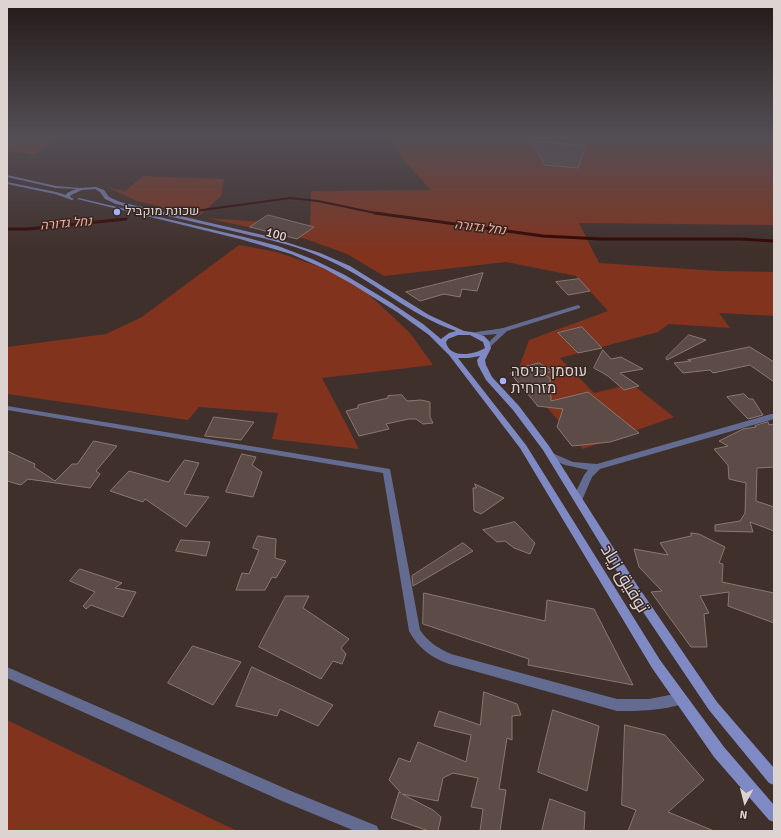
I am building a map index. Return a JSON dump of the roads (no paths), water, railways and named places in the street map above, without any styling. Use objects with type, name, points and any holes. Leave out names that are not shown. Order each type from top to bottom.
[{"type":"main road","points":[[7,176],[56,187],[100,189],[98,195],[80,199]]},
{"type":"main road","points":[[7,183],[68,196],[71,192],[86,188]]},
{"type":"main road","name":"100","points":[[98,195],[118,203],[275,239],[320,254],[354,272],[435,322],[473,334]]},
{"type":"main road","name":"100","points":[[68,196],[72,199],[80,199],[262,243],[306,257],[344,276],[392,307],[432,335],[452,354]]},
{"type":"main road","points":[[443,345],[442,342],[448,336],[465,332]]},
{"type":"main road","points":[[452,354],[459,356],[474,356],[486,348],[483,338],[473,334]]},
{"type":"main road","name":"توفيق زياد","points":[[486,348],[481,360],[489,378],[516,408],[552,456],[633,588],[713,706],[774,778]]},
{"type":"main road","name":"توفيق زياد","points":[[452,354],[523,447],[652,658],[680,700],[719,752],[774,815]]},
{"type":"street","points":[[473,334],[505,330],[578,307]]},
{"type":"street","points":[[486,348],[505,330]]},
{"type":"street","points":[[7,408],[387,471],[415,631],[420,642],[432,651],[449,659],[617,705],[644,706],[680,700]]},
{"type":"street","points":[[552,456],[567,464],[584,467],[597,467],[774,416]]},
{"type":"street","points":[[578,498],[588,475],[597,467]]},
{"type":"street","points":[[7,672],[287,796],[372,831]]},
{"type":"waterway","name":"נחל גדורה","points":[[188,212],[290,198],[318,201],[376,213]]},
{"type":"waterway","name":"נחל גדורה","points":[[376,213],[543,236],[601,239],[740,239],[774,241]]},
{"type":"waterway","name":"נחל גדורה","points":[[376,213],[380,214]]},
{"type":"waterway","name":"נחל גדורה","points":[[7,229],[28,229],[126,219]]},
{"type":"place","name":"שכונת מוקביל","points":[[117,212]]},
{"type":"place","name":"עוסמן כניסה מזרחית","points":[[503,381]]}]
